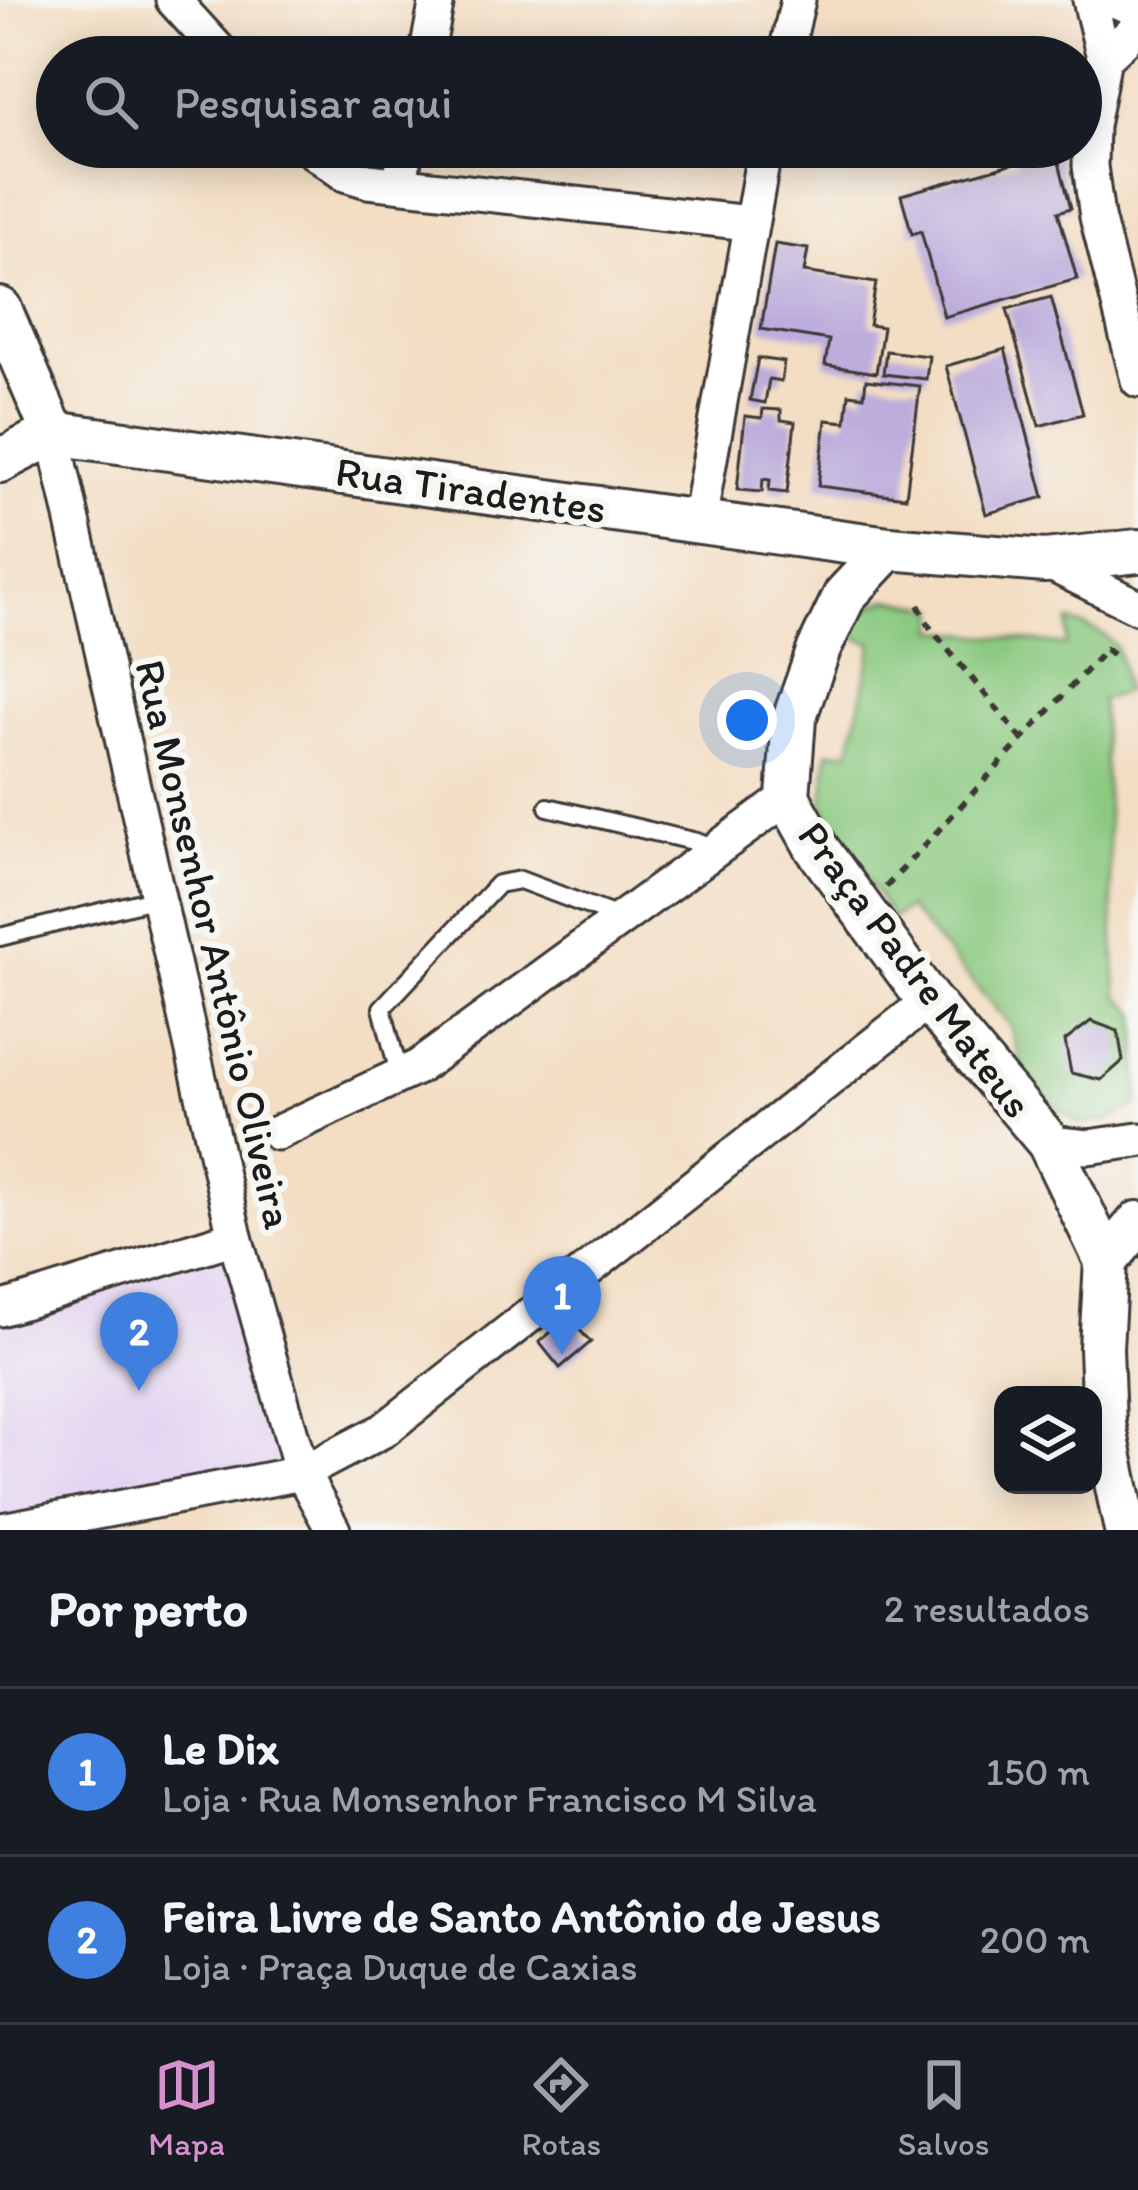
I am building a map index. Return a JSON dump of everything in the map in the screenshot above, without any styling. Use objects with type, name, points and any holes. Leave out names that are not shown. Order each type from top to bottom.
[{"type":"street","points":[[430,36],[437,0]]},
{"type":"street","points":[[789,36],[798,0]]},
{"type":"street","points":[[1090,0],[1099,36]]},
{"type":"street","points":[[1113,0],[1138,9]]},
{"type":"street","points":[[181,2],[208,36]]},
{"type":"street","points":[[1104,58],[1138,27]]},
{"type":"street","points":[[1102,50],[1102,68]]},
{"type":"street","points":[[337,168],[345,174],[398,183],[749,223]]},
{"type":"street","points":[[398,183],[402,168]]},
{"type":"street","points":[[699,520],[761,168]]},
{"type":"street","points":[[1090,168],[1097,217],[1138,380]]},
{"type":"street","points":[[0,309],[53,433],[0,461]]},
{"type":"street","name":"Rua Tiradentes","points":[[53,433],[889,548]]},
{"type":"street","name":"Rua Monsenhor Antônio Oliveira","points":[[53,433],[235,1238],[302,1473],[333,1530]]},
{"type":"street","points":[[889,548],[1045,560],[1138,550]]},
{"type":"street","name":"Praça Padre Mateus","points":[[889,548],[845,595],[818,649],[794,719],[788,797],[816,847],[929,1001],[1049,1143],[1088,1147],[1138,1140]]},
{"type":"street","points":[[1045,560],[1138,607]]},
{"type":"street","points":[[278,1133],[400,1077],[788,797]]},
{"type":"street","points":[[2,1530],[302,1473],[384,1430],[929,1001]]},
{"type":"street","points":[[1049,1143],[1106,1261],[1101,1348],[1104,1424],[1126,1530]]},
{"type":"street","points":[[1106,1261],[1138,1223]]},
{"type":"street","points":[[0,1309],[235,1238]]},
{"type":"lane","points":[[548,807],[718,847]]},
{"type":"lane","points":[[400,1077],[380,1019],[382,1008],[498,884],[520,880],[622,918]]},
{"type":"lane","points":[[0,937],[157,898]]},
{"type":"path","points":[[918,604],[931,629],[1022,740]]},
{"type":"path","points":[[878,896],[1106,649],[1117,658]]},
{"type":"shaded area","points":[[235,1237],[302,1473],[0,1530],[0,1309]]},
{"type":"green space","points":[[888,599],[938,608],[936,630],[1066,645],[1069,621],[1107,637],[1118,652],[1125,692],[1101,700],[1116,975],[1118,995],[1138,1014],[1138,1105],[1108,1121],[1079,1124],[1048,1101],[1023,1070],[1010,1025],[908,908],[892,919],[823,804],[828,752],[850,751],[873,643],[858,639],[853,630],[866,608]]},
{"type":"building","points":[[997,168],[1061,168],[1071,208],[1058,212],[1077,279],[944,317],[921,231],[912,234],[901,195]]},
{"type":"building","points":[[775,244],[808,249],[804,272],[876,283],[869,325],[883,327],[876,373],[825,365],[829,340],[761,329]]},
{"type":"building","points":[[1051,297],[1083,414],[1039,426],[1007,309]]},
{"type":"building","points":[[1005,349],[1044,497],[986,514],[946,366]]},
{"type":"building","points":[[886,351],[929,356],[926,379],[883,374]]},
{"type":"building","points":[[758,358],[784,362],[781,381],[769,379],[765,403],[750,400]]},
{"type":"building","points":[[866,380],[920,386],[906,497],[818,486],[826,420],[846,422],[849,394],[864,396]]},
{"type":"building","points":[[763,409],[781,410],[781,420],[795,422],[787,493],[769,491],[770,480],[763,479],[762,492],[737,490],[745,416],[762,418]]},
{"type":"building","points":[[1091,1021],[1118,1031],[1123,1061],[1101,1080],[1071,1073],[1065,1041]]},
{"type":"building","points":[[568,1318],[591,1342],[560,1368],[539,1342]]},
{"type":"place","name":"Le Dix","points":[[562,1355]]},
{"type":"place","name":"Feira Livre de Santo Antônio de Jesus","points":[[139,1391]]}]
